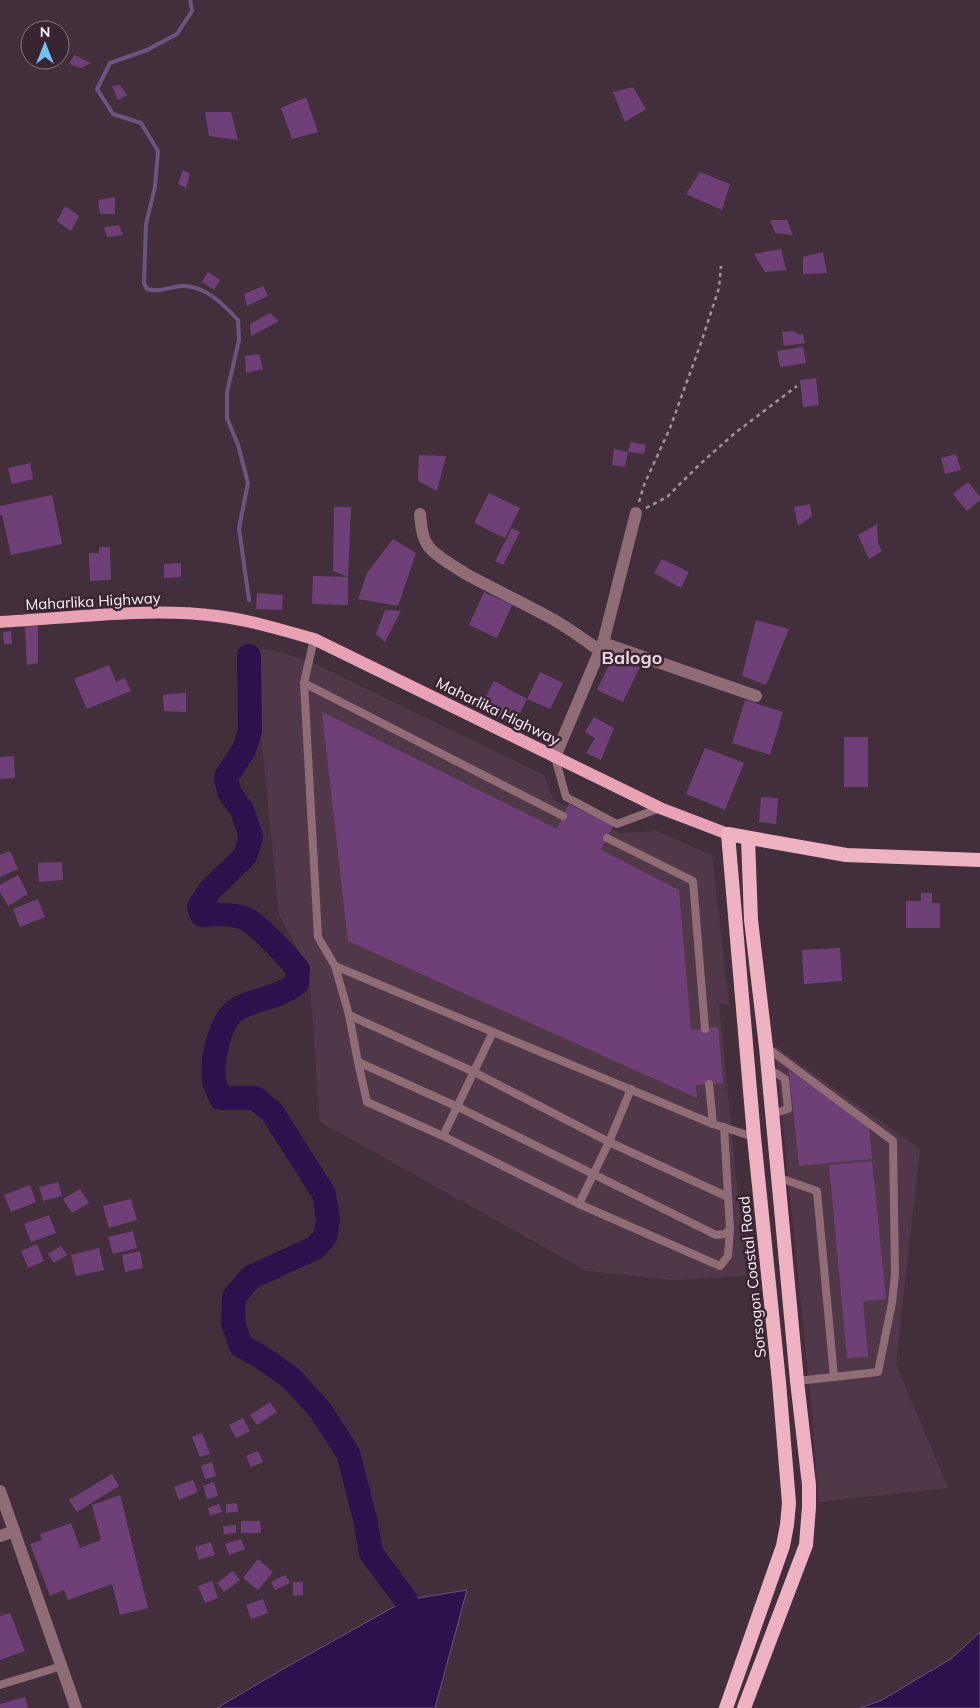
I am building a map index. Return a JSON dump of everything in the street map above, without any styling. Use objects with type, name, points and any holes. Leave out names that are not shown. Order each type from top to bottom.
[{"type":"highway","name":"Maharlika Highway","points":[[728,834],[846,855],[980,860]]},
{"type":"highway","name":"Sorsogon Coastal Road","points":[[726,1708],[784,1539],[789,1503],[779,1382],[754,1137],[728,834]]},
{"type":"highway","points":[[744,1708],[799,1567],[806,1545],[809,1507],[809,1485],[796,1381],[766,1047],[751,920],[748,838]]},
{"type":"highway","points":[[776,1564],[799,1567]]},
{"type":"main road","name":"Maharlika Highway","points":[[0,622],[153,613],[217,616],[263,625],[314,639],[660,808],[728,834]]},
{"type":"street","points":[[555,757],[602,648],[636,513]]},
{"type":"street","points":[[420,514],[423,533],[428,546],[452,566],[547,616],[577,635],[602,648],[756,696]]},
{"type":"street","points":[[0,1493],[76,1708]]},
{"type":"street","points":[[0,1536],[14,1531]]},
{"type":"lane","points":[[314,639],[304,683],[318,937],[335,966],[349,1015],[367,1102],[443,1136],[578,1204],[720,1266],[728,1256],[730,1229],[724,1127]]},
{"type":"lane","points":[[304,683],[564,816]]},
{"type":"lane","points":[[555,757],[566,797],[617,824],[660,808]]},
{"type":"lane","points":[[607,838],[692,881],[705,1029]]},
{"type":"lane","points":[[335,966],[713,1124],[754,1137]]},
{"type":"lane","points":[[349,1015],[474,1072],[610,1142],[728,1197]]},
{"type":"lane","points":[[443,1136],[494,1032]]},
{"type":"lane","points":[[766,1047],[893,1141],[895,1274],[892,1303],[878,1372],[796,1381]]},
{"type":"lane","points":[[358,1062],[458,1107],[716,1235],[725,1234],[730,1229]]},
{"type":"lane","points":[[709,1084],[713,1124]]},
{"type":"lane","points":[[578,1204],[610,1142],[631,1089]]},
{"type":"lane","points":[[777,1176],[817,1190],[834,1377]]},
{"type":"lane","points":[[0,1685],[62,1666]]},
{"type":"path","points":[[636,513],[644,485],[670,428],[702,343],[719,288],[721,266]]},
{"type":"path","points":[[636,513],[667,497],[699,464],[736,432],[797,386]]},
{"type":"shaded area","points":[[258,648],[309,661],[544,775],[554,800],[620,833],[656,831],[712,855],[729,1005],[719,1004],[746,1276],[673,1280],[587,1271],[320,1122],[309,970],[279,915],[260,724]]},
{"type":"shaded area","points":[[775,1046],[920,1149],[896,1364],[948,1488],[819,1502],[810,1393]]},
{"type":"shaded area","points":[[467,1590],[435,1708],[217,1708],[406,1600]]},
{"type":"shaded area","points":[[980,1632],[980,1708],[860,1708],[882,1700],[952,1658]]},
{"type":"building","points":[[74,55],[91,63],[81,68],[70,64]]},
{"type":"building","points":[[120,85],[127,95],[118,100],[112,86]]},
{"type":"building","points":[[633,87],[646,109],[625,122],[613,92]]},
{"type":"building","points":[[306,97],[318,132],[292,139],[281,108]]},
{"type":"building","points":[[205,112],[231,112],[238,140],[209,136]]},
{"type":"building","points":[[183,170],[190,174],[186,188],[178,184]]},
{"type":"building","points":[[700,172],[730,184],[722,210],[686,194]]},
{"type":"building","points":[[115,197],[115,214],[100,214],[98,200]]},
{"type":"building","points":[[65,206],[79,216],[71,231],[57,221]]},
{"type":"building","points":[[770,220],[787,220],[793,235],[775,233]]},
{"type":"building","points":[[119,225],[123,235],[107,237],[104,227]]},
{"type":"building","points":[[781,249],[786,270],[765,272],[754,254]]},
{"type":"building","points":[[823,252],[827,273],[803,274],[803,257]]},
{"type":"building","points":[[208,272],[220,280],[214,290],[202,282]]},
{"type":"building","points":[[263,286],[268,296],[247,306],[244,294]]},
{"type":"building","points":[[270,313],[279,321],[251,336],[250,324]]},
{"type":"building","points":[[794,331],[797,334],[803,334],[805,343],[784,346],[782,332]]},
{"type":"building","points":[[803,347],[806,363],[780,367],[777,351]]},
{"type":"building","points":[[259,354],[263,369],[246,373],[245,356]]},
{"type":"building","points":[[816,378],[819,405],[803,407],[800,380]]},
{"type":"building","points":[[631,442],[646,445],[644,454],[628,452]]},
{"type":"building","points":[[614,449],[628,452],[625,467],[612,465]]},
{"type":"building","points":[[956,454],[961,470],[945,474],[941,458]]},
{"type":"building","points":[[419,455],[446,456],[437,491],[418,481]]},
{"type":"building","points":[[30,463],[33,479],[12,484],[8,468]]},
{"type":"building","points":[[968,482],[980,497],[980,500],[967,511],[953,494]]},
{"type":"building","points":[[489,493],[520,508],[505,538],[474,523]]},
{"type":"building","points":[[52,495],[62,544],[11,555],[2,515],[0,515],[0,506]]},
{"type":"building","points":[[810,504],[812,516],[798,526],[794,507]]},
{"type":"building","points":[[334,507],[351,507],[348,577],[333,571]]},
{"type":"building","points":[[877,524],[878,543],[882,551],[869,559],[858,535]]},
{"type":"building","points":[[512,528],[520,532],[503,565],[495,561]]},
{"type":"building","points":[[393,539],[416,553],[398,606],[358,599],[367,573]]},
{"type":"building","points":[[99,547],[110,547],[111,580],[90,581],[89,553],[99,553]]},
{"type":"building","points":[[662,559],[689,572],[681,588],[654,573]]},
{"type":"building","points":[[181,563],[181,577],[164,578],[164,564]]},
{"type":"building","points":[[313,576],[348,577],[348,605],[312,604]]},
{"type":"building","points":[[484,592],[512,605],[497,638],[469,625]]},
{"type":"building","points":[[257,593],[283,595],[282,610],[256,609]]},
{"type":"building","points":[[385,610],[401,611],[385,642],[376,634]]},
{"type":"building","points":[[756,620],[789,629],[766,685],[742,676]]},
{"type":"building","points":[[38,626],[38,663],[27,665],[25,627]]},
{"type":"building","points":[[11,631],[12,644],[4,644],[3,632]]},
{"type":"building","points":[[614,655],[640,667],[623,702],[597,690]]},
{"type":"building","points":[[109,665],[116,682],[125,678],[131,691],[87,709],[74,679]]},
{"type":"building","points":[[540,672],[563,683],[550,709],[527,699]]},
{"type":"building","points":[[494,681],[527,699],[514,725],[480,707]]},
{"type":"building","points":[[186,693],[186,712],[164,711],[163,695]]},
{"type":"building","points":[[745,700],[783,712],[770,755],[732,743]]},
{"type":"building","points":[[322,712],[557,829],[569,804],[613,826],[601,850],[679,890],[691,1030],[718,1027],[723,1083],[696,1085],[697,1098],[348,941]]},
{"type":"building","points":[[594,717],[614,728],[601,760],[586,753],[595,738],[585,732]]},
{"type":"building","points":[[844,737],[868,737],[868,787],[844,787]]},
{"type":"building","points":[[705,748],[744,763],[725,810],[686,794]]},
{"type":"building","points":[[14,756],[15,778],[0,779],[0,757]]},
{"type":"building","points":[[761,797],[778,798],[776,824],[759,822]]},
{"type":"building","points":[[10,851],[18,869],[0,877],[0,855]]},
{"type":"building","points":[[62,862],[63,880],[39,882],[38,863]]},
{"type":"building","points":[[18,875],[28,894],[8,906],[0,892],[0,885]]},
{"type":"building","points":[[921,893],[932,893],[932,903],[940,903],[940,928],[906,928],[906,901],[921,901]]},
{"type":"building","points":[[38,899],[45,917],[20,927],[13,909]]},
{"type":"building","points":[[840,948],[842,981],[804,984],[802,950]]},
{"type":"building","points":[[789,1070],[869,1126],[872,1159],[799,1166]]},
{"type":"building","points":[[872,1161],[886,1299],[863,1301],[868,1357],[847,1358],[829,1165]]},
{"type":"building","points":[[58,1182],[62,1196],[43,1201],[39,1187]]},
{"type":"building","points":[[30,1185],[36,1202],[11,1212],[4,1195]]},
{"type":"building","points":[[80,1189],[89,1203],[72,1213],[63,1199]]},
{"type":"building","points":[[131,1199],[137,1220],[109,1228],[103,1206]]},
{"type":"building","points":[[49,1215],[56,1233],[31,1242],[24,1224]]},
{"type":"building","points":[[133,1231],[137,1248],[113,1254],[108,1237]]},
{"type":"building","points":[[37,1244],[44,1261],[28,1268],[21,1251]]},
{"type":"building","points":[[61,1246],[67,1255],[54,1263],[48,1254]]},
{"type":"building","points":[[99,1248],[104,1270],[76,1276],[71,1255]]},
{"type":"building","points":[[140,1251],[143,1268],[125,1272],[122,1255]]},
{"type":"building","points":[[270,1402],[277,1412],[257,1425],[250,1415]]},
{"type":"building","points":[[243,1418],[250,1431],[236,1438],[229,1425]]},
{"type":"building","points":[[202,1433],[210,1454],[200,1457],[192,1437]]},
{"type":"building","points":[[258,1451],[263,1462],[251,1467],[246,1456]]},
{"type":"building","points":[[212,1462],[216,1476],[205,1479],[201,1466]]},
{"type":"building","points":[[112,1474],[119,1486],[77,1512],[69,1500]]},
{"type":"building","points":[[193,1480],[198,1492],[179,1500],[174,1487]]},
{"type":"building","points":[[214,1482],[218,1496],[207,1499],[203,1486]]},
{"type":"building","points":[[120,1495],[148,1608],[120,1615],[112,1584],[68,1600],[64,1590],[50,1596],[30,1544],[42,1540],[40,1534],[71,1523],[80,1548],[101,1540],[92,1505]]},
{"type":"building","points":[[237,1503],[238,1512],[226,1513],[226,1504]]},
{"type":"building","points":[[219,1504],[222,1512],[210,1516],[208,1508]]},
{"type":"building","points":[[241,1521],[260,1521],[261,1533],[241,1533]]},
{"type":"building","points":[[236,1525],[236,1533],[224,1534],[223,1526]]},
{"type":"building","points":[[241,1539],[245,1549],[229,1555],[225,1544]]},
{"type":"building","points":[[211,1542],[215,1555],[199,1560],[195,1547]]},
{"type":"building","points":[[258,1559],[273,1572],[258,1590],[243,1578]]},
{"type":"building","points":[[233,1571],[240,1580],[224,1592],[217,1583]]},
{"type":"building","points":[[285,1575],[290,1583],[275,1590],[271,1582]]},
{"type":"building","points":[[212,1581],[218,1598],[205,1603],[198,1586]]},
{"type":"building","points":[[293,1582],[303,1582],[303,1595],[293,1596]]},
{"type":"building","points":[[263,1599],[268,1613],[251,1619],[246,1605]]},
{"type":"building","points":[[10,1613],[25,1651],[0,1660],[0,1616]]},
{"type":"building","points":[[25,1697],[28,1708],[0,1708],[0,1704]]},
{"type":"waterway","points":[[190,0],[192,11],[177,34],[147,50],[110,63],[97,89],[113,114],[141,123],[158,151],[155,187],[146,224],[144,283],[147,289],[160,290],[182,286],[198,289],[220,302],[238,320],[239,340],[227,392],[227,418],[238,445],[248,483],[239,528],[249,600]]},
{"type":"waterway","points":[[249,656],[250,731],[244,750],[226,777],[229,792],[242,810],[251,837],[245,856],[210,890],[199,907],[202,915],[232,915],[248,920],[274,943],[298,969],[297,983],[283,992],[245,1005],[231,1014],[221,1031],[215,1052],[214,1080],[221,1098],[255,1098],[272,1112],[324,1194],[328,1220],[325,1237],[315,1248],[251,1277],[234,1297],[233,1323],[241,1346],[261,1357],[291,1378],[320,1410],[348,1453],[365,1519],[371,1553],[406,1600]]},
{"type":"district","name":"Balogo","points":[[632,657]]}]
